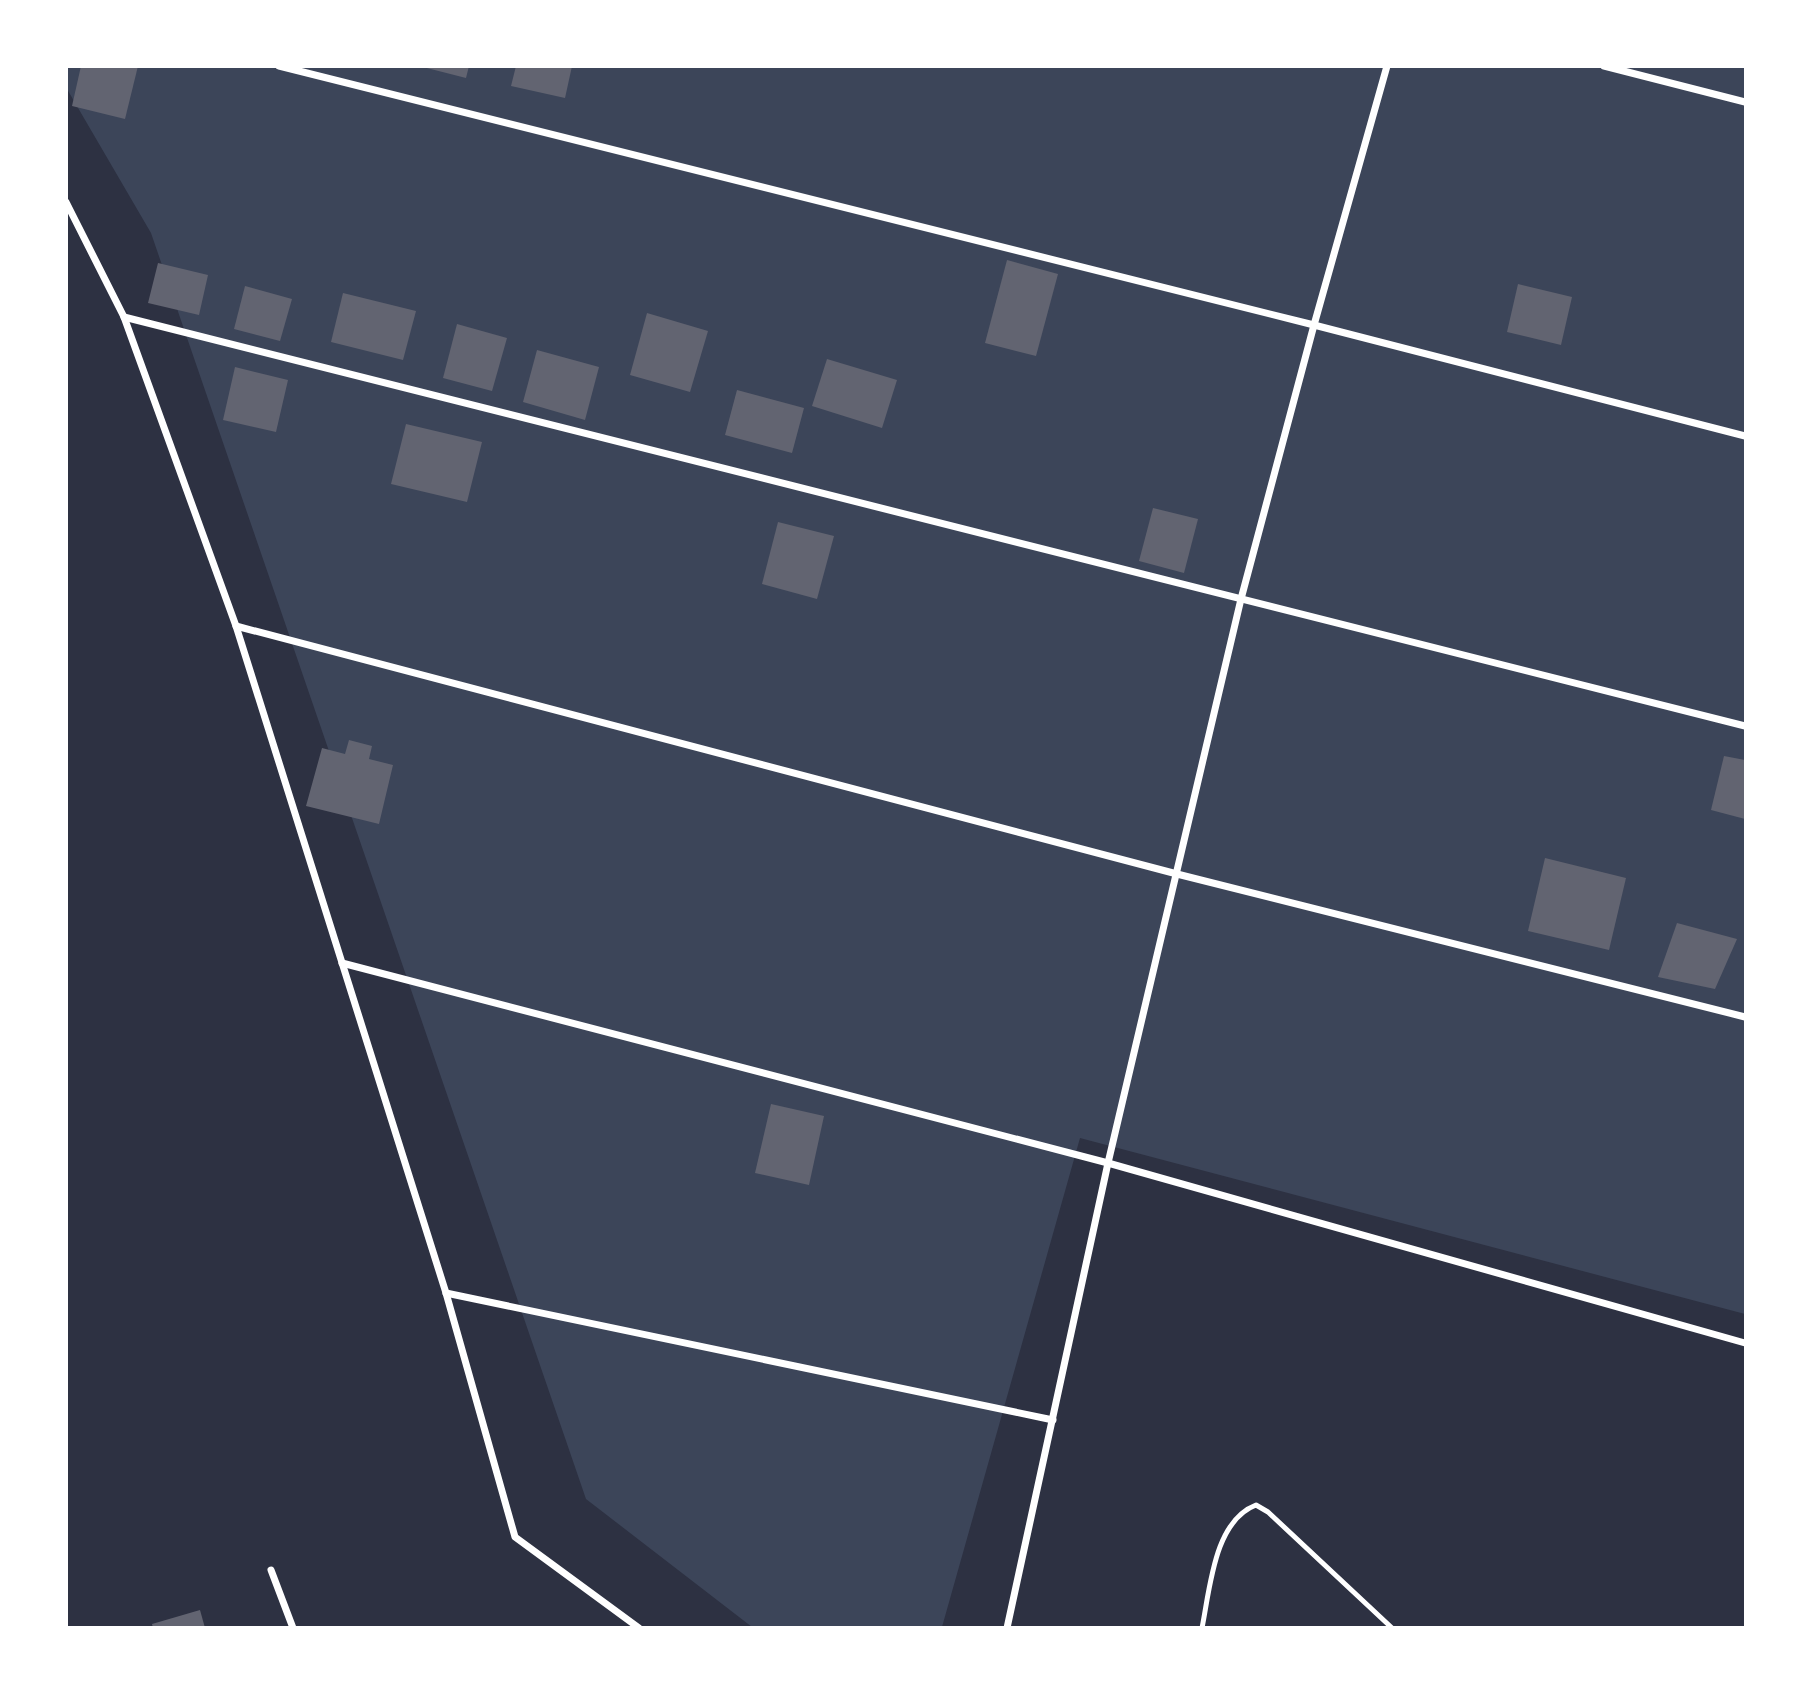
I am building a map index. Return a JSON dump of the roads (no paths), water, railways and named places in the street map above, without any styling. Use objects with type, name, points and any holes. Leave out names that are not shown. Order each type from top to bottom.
[{"type":"street","points":[[279,66],[1314,325],[1745,436]]},
{"type":"street","points":[[1007,1628],[1108,1163],[1241,599],[1387,66]]},
{"type":"street","points":[[1605,66],[1745,102]]},
{"type":"street","points":[[66,202],[124,317],[236,626],[446,1293],[515,1537],[639,1628]]},
{"type":"street","points":[[124,317],[1745,726]]},
{"type":"street","points":[[236,626],[1177,874],[1745,1017]]},
{"type":"street","points":[[342,963],[1108,1163],[1745,1343]]},
{"type":"street","points":[[446,1293],[1053,1420]]},
{"type":"street","points":[[271,1570],[293,1628]]},
{"type":"lane","points":[[1202,1628],[1225,1532],[1245,1509],[1256,1505],[1268,1512],[1392,1628]]}]
